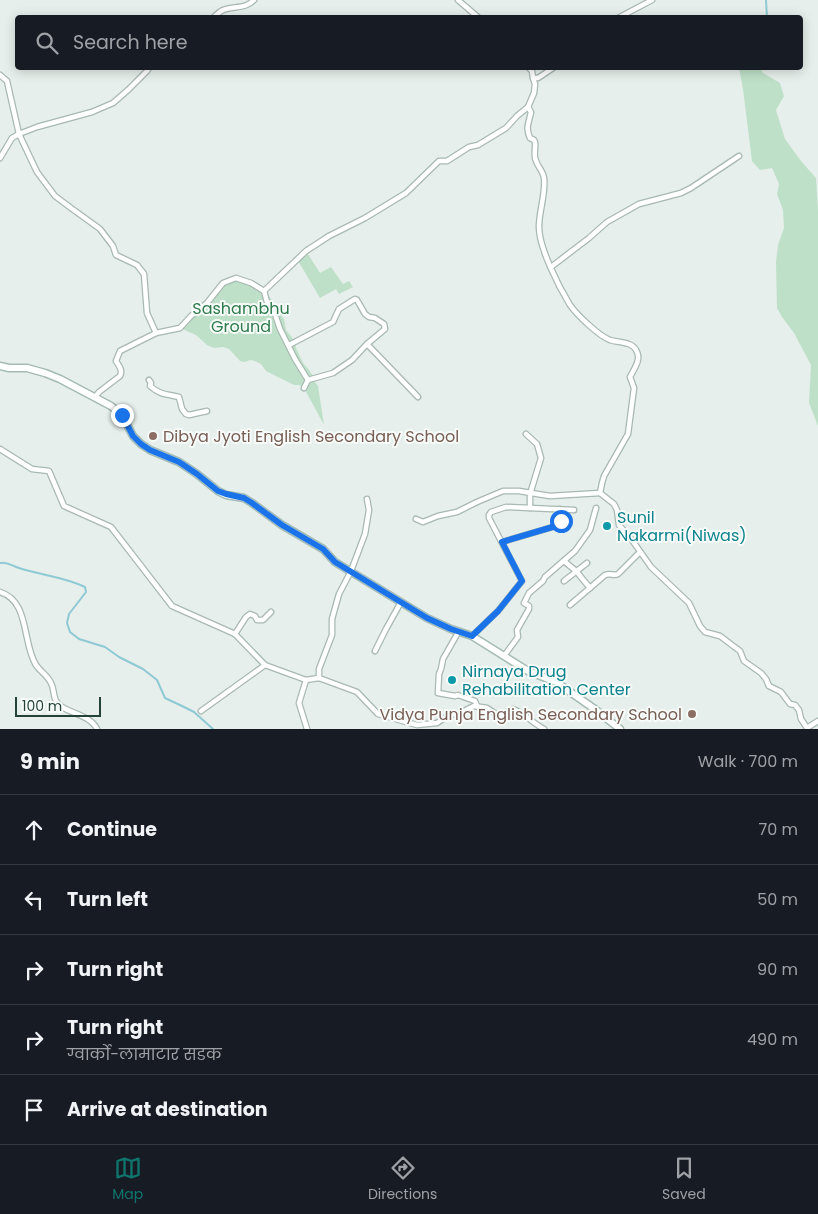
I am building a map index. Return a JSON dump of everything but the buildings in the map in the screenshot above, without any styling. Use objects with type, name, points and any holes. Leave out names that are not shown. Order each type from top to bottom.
[{"type":"main road","points":[[0,366],[34,369],[60,379],[96,397],[118,411],[133,436],[150,450],[179,462],[218,491],[244,498],[282,525],[323,549],[335,562],[427,618],[472,636],[528,671],[556,682],[620,729]]},
{"type":"street","points":[[217,15],[224,10],[237,8],[252,3],[254,0]]},
{"type":"street","points":[[458,0],[475,15]]},
{"type":"street","points":[[624,15],[652,0]]},
{"type":"street","points":[[0,158],[12,138],[37,127],[92,112],[113,102],[148,70]]},
{"type":"street","points":[[264,292],[306,251],[406,193],[439,161],[447,161],[506,128],[528,107],[534,93],[535,84],[531,70]]},
{"type":"street","points":[[532,78],[538,78],[549,70]]},
{"type":"street","points":[[0,75],[7,81],[19,134],[37,172],[55,196],[100,229],[113,246],[116,255],[137,265],[144,274],[147,313],[156,333]]},
{"type":"street","points":[[528,107],[532,112],[527,132],[535,142],[534,155],[544,176],[540,206],[540,241],[562,293],[576,313],[608,340],[632,345],[638,354],[637,364],[630,377],[634,388],[628,434],[604,476],[600,493]]},
{"type":"street","points":[[551,267],[608,222],[640,204],[681,193],[692,188],[739,156]]},
{"type":"street","points":[[96,397],[120,376],[121,369],[116,361],[120,351],[156,333],[180,328],[206,304],[223,283],[236,278],[251,282],[264,292],[295,359],[308,380]]},
{"type":"street","points":[[289,345],[333,322],[339,309],[355,299],[368,317],[375,318],[384,324],[385,329],[352,360],[333,373],[308,380],[304,388]]},
{"type":"street","points":[[367,344],[418,397]]},
{"type":"street","points":[[150,380],[152,389],[163,395],[179,398],[186,414],[207,412]]},
{"type":"street","points":[[526,434],[538,444],[541,458],[530,494],[530,508]]},
{"type":"street","points":[[0,449],[32,469],[49,471],[64,506],[111,527],[172,606],[235,634],[265,665],[306,680],[320,678],[357,692],[378,714],[417,725],[437,723],[449,715],[477,706],[488,708],[499,716],[504,716],[513,709],[544,729]]},
{"type":"street","points":[[416,518],[423,522],[438,516],[457,512],[502,491],[550,496],[600,493],[614,504],[617,510],[619,525],[651,567],[689,603],[705,632],[720,636],[740,651],[744,662],[761,673],[769,686],[781,692],[790,704],[795,705],[806,728],[818,721]]},
{"type":"street","points":[[320,678],[319,669],[332,635],[334,611],[366,534],[370,510],[367,498]]},
{"type":"street","points":[[472,636],[498,611],[522,581],[489,518],[491,512],[506,507],[574,510]]},
{"type":"street","points":[[504,656],[518,637],[517,630],[529,609],[529,606],[524,603],[529,593],[575,551],[590,530],[596,508]]},
{"type":"street","points":[[502,542],[556,526],[561,521],[560,509]]},
{"type":"street","points":[[570,605],[605,575],[618,574],[640,552]]},
{"type":"street","points":[[564,560],[590,588]]},
{"type":"street","points":[[564,581],[587,563]]},
{"type":"street","points":[[0,592],[16,602],[22,616],[30,649],[36,664],[52,683],[55,701],[62,707],[92,722],[96,725],[97,729]]},
{"type":"street","points":[[375,650],[401,602]]},
{"type":"street","points":[[235,634],[250,614],[255,616],[257,620],[263,620],[271,612]]},
{"type":"street","points":[[459,631],[443,659],[439,674],[438,693],[458,695],[475,700],[477,706]]},
{"type":"street","points":[[201,711],[265,665]]},
{"type":"street","points":[[306,680],[299,703],[307,729]]},
{"type":"green space","points":[[739,70],[761,70],[780,83],[784,96],[776,110],[785,139],[816,178],[818,210],[818,426],[809,403],[811,365],[794,333],[777,308],[776,262],[778,245],[784,228],[783,210],[777,194],[779,184],[772,168],[760,170],[752,161]]},
{"type":"green space","points":[[306,251],[320,273],[331,267],[343,284],[349,281],[353,287],[339,294],[336,289],[320,298],[297,259]]},
{"type":"green space","name":"Sashambhu Ground","points":[[236,278],[262,289],[280,309],[286,330],[295,341],[303,363],[318,386],[324,425],[304,388],[266,371],[261,364],[255,361],[240,361],[229,349],[223,347],[214,348],[207,345],[196,335],[180,328],[207,303],[223,283]]},
{"type":"waterway","points":[[766,0],[767,15]]},
{"type":"waterway","points":[[0,563],[7,563],[85,587],[86,592],[69,614],[67,623],[70,632],[79,639],[105,647],[119,657],[143,669],[157,680],[165,698],[194,712],[213,729]]},
{"type":"place","name":"Dibya Jyoti English Secondary School","points":[[153,436]]},
{"type":"place","name":"Sunil Nakarmi(Niwas)","points":[[607,526]]},
{"type":"place","name":"Nirnaya Drug Rehabilitation Center","points":[[452,680]]},
{"type":"place","name":"Vidya Punja English Secondary School","points":[[692,714]]},
{"type":"route","points":[[122,415],[136,441],[150,450],[179,462],[218,491],[244,498],[282,525],[323,549],[335,562],[427,618],[472,636],[498,611],[522,581],[502,542],[556,526],[561,521]]}]
